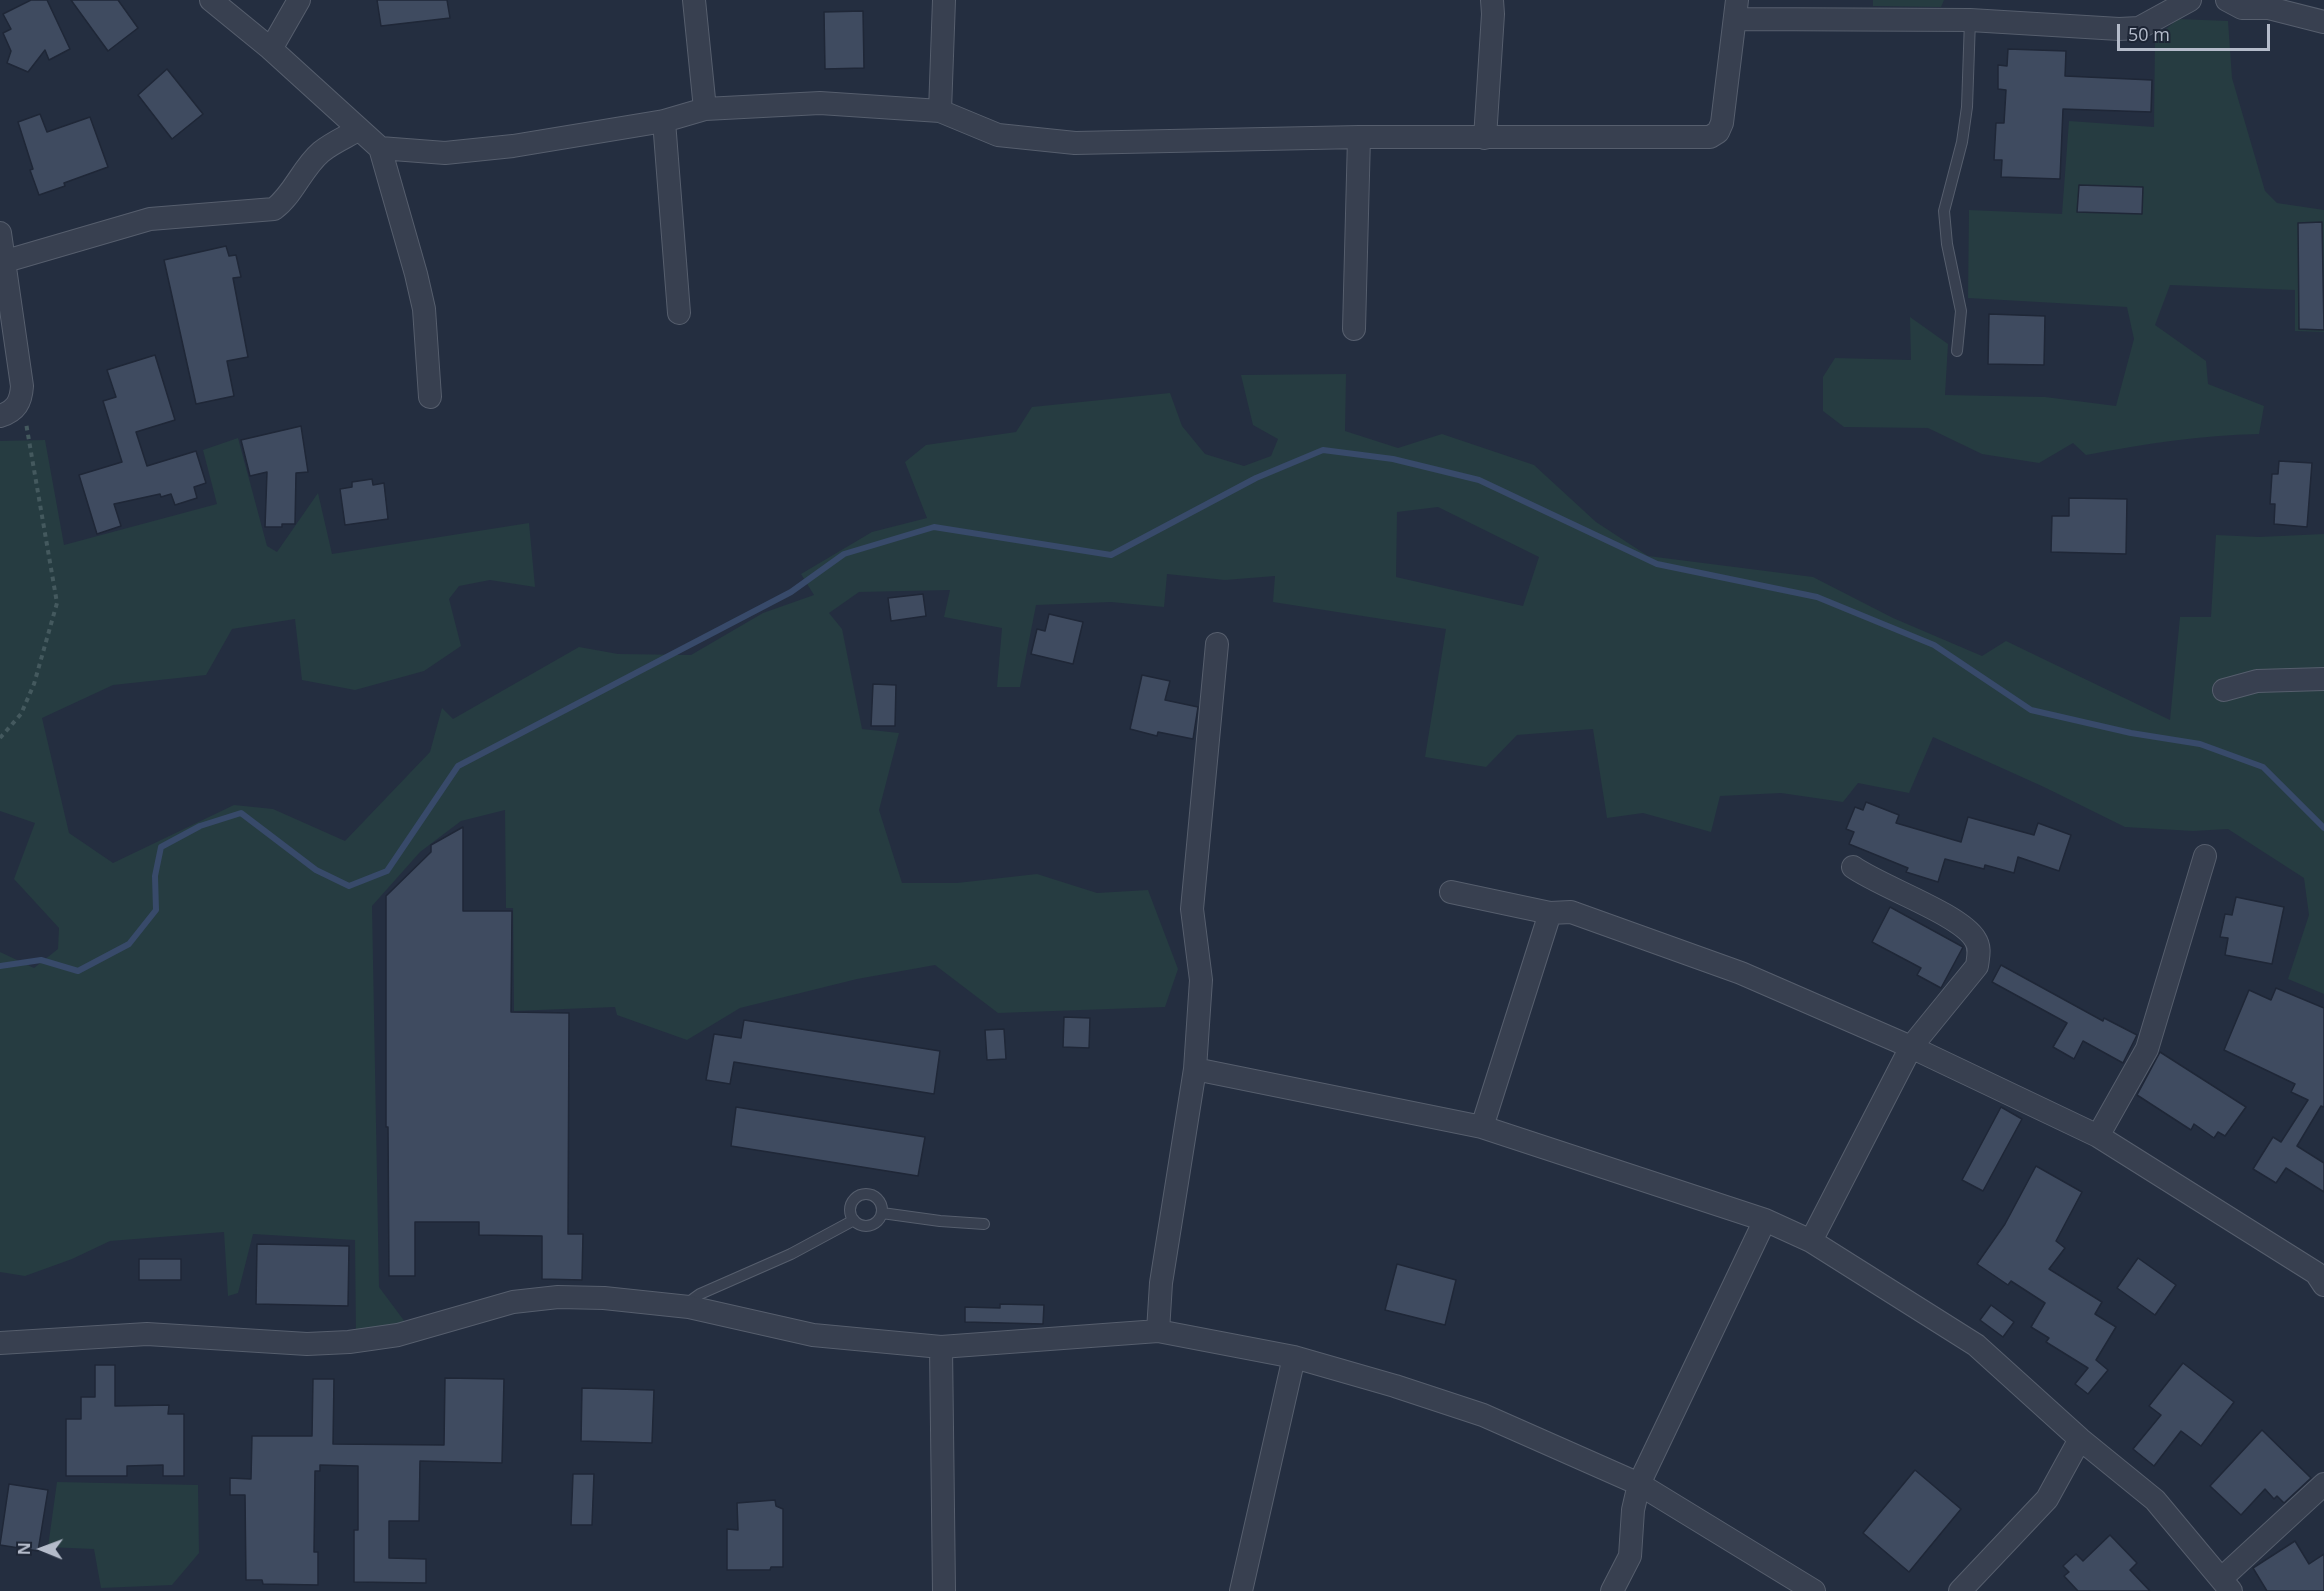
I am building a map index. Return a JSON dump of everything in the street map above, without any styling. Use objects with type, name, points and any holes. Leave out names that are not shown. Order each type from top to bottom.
[{"type":"street","points":[[211,0],[271,49],[380,148],[410,247],[422,300],[430,397]]},
{"type":"street","points":[[271,49],[299,0]]},
{"type":"street","points":[[694,0],[705,109]]},
{"type":"street","points":[[940,111],[944,0]]},
{"type":"street","points":[[1485,138],[1492,0]]},
{"type":"street","points":[[380,148],[445,153],[513,146],[664,121],[705,109],[820,103],[940,111],[998,135],[1075,143],[1359,137],[1710,138],[1718,132],[1722,123],[1736,9],[2119,29],[2139,28],[2190,0]]},
{"type":"street","points":[[2227,0],[2242,8],[2269,8],[2324,22]]},
{"type":"street","points":[[664,121],[679,313]]},
{"type":"street","points":[[6,261],[150,219],[274,209],[284,201],[299,177],[321,152],[358,130]]},
{"type":"street","points":[[1354,329],[1359,137]]},
{"type":"street","points":[[0,233],[6,261],[22,386],[18,404],[10,413],[0,416]]},
{"type":"street","points":[[1158,1331],[1161,1283],[1195,1070],[1201,980],[1192,909],[1217,644]]},
{"type":"street","points":[[2224,690],[2257,681],[2324,679]]},
{"type":"street","points":[[2098,1136],[2147,1049],[2205,856]]},
{"type":"street","points":[[1810,1241],[1911,1047],[1977,966],[1980,952],[1976,940],[1965,928],[1932,908],[1869,879],[1853,867]]},
{"type":"street","points":[[1452,892],[1550,912],[1571,912],[1741,973],[1911,1047],[2098,1136],[2316,1273],[2324,1286]]},
{"type":"street","points":[[1482,1126],[1550,912]]},
{"type":"street","points":[[1195,1070],[1482,1126],[1765,1220],[1810,1241],[1976,1345],[2080,1438],[2155,1500],[2227,1584],[2324,1484]]},
{"type":"street","points":[[1612,1591],[1630,1556],[1633,1510],[1639,1484],[1765,1220]]},
{"type":"street","points":[[0,1343],[147,1334],[307,1344],[350,1342],[398,1335],[513,1302],[558,1297],[604,1298],[689,1307],[813,1335],[941,1347],[1158,1331],[1294,1357],[1395,1386],[1483,1415],[1639,1484],[1814,1591]]},
{"type":"street","points":[[941,1347],[946,1590]]},
{"type":"street","points":[[1241,1591],[1294,1357]]},
{"type":"street","points":[[1960,1591],[2047,1499],[2080,1438]]},
{"type":"lane","points":[[1957,351],[1961,311],[1945,236],[1944,211],[1962,142],[1967,107],[1970,20]]},
{"type":"lane","points":[[866,1194],[878,1200],[882,1213],[873,1224],[860,1225],[850,1214],[850,1207],[853,1200],[866,1194]]},
{"type":"lane","points":[[882,1213],[984,1224]]},
{"type":"lane","points":[[689,1307],[699,1294],[791,1254],[854,1220]]},
{"type":"path","points":[[0,738],[21,714],[34,684],[57,603],[21,396]]},
{"type":"green space","points":[[1873,0],[1944,0],[1941,7],[1873,6]]},
{"type":"green space","points":[[2178,19],[2228,21],[2232,78],[2265,191],[2277,203],[2324,210],[2324,332],[2295,331],[2295,290],[2170,285],[2155,325],[2206,361],[2208,384],[2264,406],[2259,434],[2172,441],[2086,455],[2073,443],[2039,463],[1982,454],[1928,428],[1844,427],[1823,411],[1823,377],[1835,358],[1911,360],[1910,317],[1948,344],[1945,395],[2045,397],[2116,406],[2134,339],[2127,307],[1968,298],[1969,210],[2062,214],[2069,121],[2154,127],[2155,38]]},
{"type":"green space","points":[[1346,374],[1345,431],[1398,448],[1442,434],[1534,465],[1596,522],[1648,556],[1813,577],[1893,618],[1982,656],[2006,641],[2170,720],[2180,617],[2211,617],[2216,535],[2259,537],[2324,534],[2324,994],[2288,979],[2309,915],[2304,878],[2228,829],[2193,831],[2125,827],[2044,787],[1933,737],[1909,793],[1858,783],[1843,802],[1781,793],[1720,796],[1711,832],[1643,813],[1607,818],[1593,729],[1517,735],[1486,767],[1425,757],[1446,629],[1273,602],[1275,576],[1225,580],[1167,574],[1164,607],[1111,602],[1036,605],[1020,687],[997,687],[1002,628],[944,617],[950,590],[859,592],[829,613],[842,629],[862,729],[899,733],[879,810],[902,883],[957,883],[1037,874],[1097,893],[1148,890],[1178,969],[1165,1007],[998,1013],[935,965],[857,979],[740,1008],[687,1040],[617,1015],[615,1007],[514,1011],[513,908],[506,908],[505,810],[461,821],[420,852],[372,906],[379,1287],[408,1326],[356,1337],[355,1240],[253,1234],[238,1293],[228,1296],[224,1232],[110,1241],[72,1259],[25,1276],[0,1272],[0,952],[34,968],[58,949],[59,928],[14,879],[35,823],[0,811],[0,441],[45,440],[64,545],[217,504],[203,450],[238,438],[267,546],[277,552],[318,493],[332,554],[529,523],[535,587],[490,580],[459,586],[449,599],[461,646],[424,671],[355,690],[302,680],[295,619],[232,629],[206,675],[113,685],[42,718],[69,833],[113,863],[234,805],[273,809],[345,841],[430,752],[442,708],[453,719],[579,647],[618,654],[691,655],[763,613],[814,595],[801,574],[872,532],[927,518],[905,462],[926,445],[1016,432],[1032,407],[1170,393],[1182,426],[1205,454],[1244,466],[1271,456],[1278,439],[1253,425],[1241,375]],"holes":[[[1438,507],[1539,557],[1523,606],[1396,577],[1397,512]]]},
{"type":"green space","points":[[57,1482],[198,1485],[199,1553],[172,1585],[101,1588],[94,1549],[48,1547]]},
{"type":"building","points":[[31,0],[47,0],[70,49],[49,60],[45,50],[28,72],[7,63],[11,51],[3,33],[11,29],[3,14]]},
{"type":"building","points":[[71,0],[118,0],[138,28],[108,51]]},
{"type":"building","points":[[377,0],[447,0],[450,18],[381,26]]},
{"type":"building","points":[[863,11],[864,68],[825,69],[824,12]]},
{"type":"building","points":[[2008,49],[2066,51],[2065,76],[2152,80],[2151,112],[2063,109],[2060,179],[2001,177],[2002,160],[1994,160],[1996,123],[2004,123],[2006,90],[1998,89],[1998,65],[2007,66]]},
{"type":"building","points":[[167,69],[203,114],[172,139],[138,95]]},
{"type":"building","points":[[40,114],[47,132],[90,117],[108,167],[39,195],[18,122]]},
{"type":"building","points":[[2079,185],[2143,187],[2142,214],[2077,212]]},
{"type":"building","points":[[2322,222],[2324,330],[2299,329],[2298,223]]},
{"type":"building","points":[[226,246],[229,256],[236,255],[241,277],[233,278],[248,357],[227,361],[234,396],[196,404],[164,260]]},
{"type":"building","points":[[1989,314],[2045,316],[2044,365],[1988,364]]},
{"type":"building","points":[[155,355],[175,420],[136,432],[147,466],[196,451],[206,483],[194,487],[197,498],[175,505],[171,494],[161,497],[160,494],[114,504],[121,526],[97,534],[79,475],[122,462],[103,401],[116,397],[107,370]]},
{"type":"building","points":[[301,426],[308,472],[296,473],[295,524],[265,527],[267,472],[250,476],[241,440]]},
{"type":"building","points":[[2279,461],[2312,463],[2307,527],[2274,524],[2275,504],[2270,504],[2272,474],[2278,474]]},
{"type":"building","points":[[372,479],[373,485],[384,483],[388,519],[345,525],[340,489],[352,487],[352,482]]},
{"type":"building","points":[[2069,498],[2127,499],[2126,554],[2051,552],[2052,516],[2069,516]]},
{"type":"building","points":[[923,594],[926,616],[891,621],[888,598]]},
{"type":"building","points":[[1049,614],[1083,622],[1073,664],[1031,654],[1037,629],[1045,631]]},
{"type":"building","points":[[1142,675],[1170,681],[1165,700],[1198,707],[1193,739],[1158,732],[1157,736],[1130,729]]},
{"type":"building","points":[[873,684],[896,685],[895,726],[871,726]]},
{"type":"building","points":[[1866,802],[1899,815],[1896,823],[1961,842],[1968,817],[2034,835],[2038,823],[2071,835],[2059,871],[2018,857],[2014,873],[1985,865],[1984,869],[1945,859],[1938,882],[1906,872],[1908,868],[1849,844],[1854,832],[1846,829],[1855,807],[1863,810]]},
{"type":"building","points":[[463,827],[463,911],[512,911],[511,1012],[569,1013],[568,1234],[583,1234],[582,1280],[542,1279],[542,1236],[479,1235],[479,1222],[415,1222],[415,1276],[389,1276],[388,1127],[386,1127],[386,896],[431,852],[431,845]]},
{"type":"building","points":[[2236,897],[2284,907],[2272,964],[2225,955],[2228,938],[2220,937],[2225,914],[2232,915]]},
{"type":"building","points":[[1890,907],[1963,947],[1941,988],[1917,975],[1921,968],[1872,942]]},
{"type":"building","points":[[2001,965],[2103,1021],[2104,1018],[2137,1035],[2123,1063],[2083,1041],[2074,1059],[2053,1047],[2067,1023],[1992,982]]},
{"type":"building","points":[[2276,988],[2324,1008],[2324,1107],[2321,1106],[2297,1146],[2324,1163],[2324,1192],[2286,1168],[2276,1183],[2253,1169],[2273,1137],[2281,1142],[2308,1100],[2291,1092],[2295,1084],[2224,1050],[2249,990],[2271,1000]]},
{"type":"building","points":[[1064,1017],[1090,1018],[1089,1048],[1063,1047]]},
{"type":"building","points":[[744,1020],[940,1051],[934,1094],[734,1062],[730,1084],[706,1080],[714,1034],[741,1038]]},
{"type":"building","points":[[1004,1029],[1006,1059],[987,1060],[985,1030]]},
{"type":"building","points":[[2160,1052],[2246,1107],[2225,1136],[2218,1132],[2214,1138],[2194,1124],[2191,1130],[2137,1095]]},
{"type":"building","points":[[736,1107],[925,1137],[918,1176],[731,1146]]},
{"type":"building","points":[[2001,1107],[2022,1119],[1983,1191],[1962,1180]]},
{"type":"building","points":[[2036,1166],[2082,1192],[2056,1241],[2065,1248],[2049,1269],[2102,1302],[2095,1314],[2116,1327],[2096,1360],[2108,1370],[2088,1394],[2075,1384],[2088,1368],[2046,1342],[2049,1338],[2031,1327],[2045,1303],[2011,1281],[2008,1285],[1977,1264],[2005,1224]]},
{"type":"building","points":[[257,1244],[349,1246],[348,1306],[256,1304]]},
{"type":"building","points":[[2138,1258],[2176,1285],[2155,1315],[2117,1288]]},
{"type":"building","points":[[139,1259],[181,1259],[181,1280],[139,1280]]},
{"type":"building","points":[[1397,1264],[1456,1280],[1445,1325],[1385,1310]]},
{"type":"building","points":[[1000,1304],[1044,1305],[1043,1324],[965,1322],[965,1307],[1000,1308]]},
{"type":"building","points":[[1991,1305],[2014,1322],[2003,1337],[1980,1320]]},
{"type":"building","points":[[2183,1363],[2234,1402],[2201,1446],[2181,1431],[2154,1466],[2133,1449],[2161,1415],[2149,1406]]},
{"type":"building","points":[[95,1365],[115,1365],[115,1406],[169,1405],[168,1414],[184,1414],[184,1476],[163,1476],[163,1465],[127,1466],[127,1476],[66,1476],[66,1419],[81,1419],[81,1397],[95,1397]]},
{"type":"building","points":[[445,1378],[504,1379],[502,1463],[420,1461],[419,1521],[389,1521],[389,1558],[426,1559],[426,1583],[354,1582],[354,1530],[358,1530],[358,1466],[320,1465],[320,1471],[315,1471],[314,1552],[318,1552],[318,1585],[263,1584],[262,1580],[246,1580],[245,1495],[230,1495],[230,1478],[251,1479],[252,1436],[312,1436],[313,1379],[334,1379],[333,1444],[444,1445]]},
{"type":"building","points":[[582,1388],[654,1390],[652,1443],[581,1441]]},
{"type":"building","points":[[2262,1430],[2311,1478],[2284,1503],[2277,1496],[2274,1499],[2265,1489],[2241,1515],[2210,1486]]},
{"type":"building","points":[[1915,1470],[1961,1509],[1909,1572],[1863,1533]]},
{"type":"building","points":[[573,1474],[594,1474],[592,1525],[571,1525]]},
{"type":"building","points":[[9,1484],[48,1490],[38,1551],[0,1545]]},
{"type":"building","points":[[775,1500],[776,1506],[783,1509],[783,1567],[771,1567],[770,1570],[727,1570],[727,1529],[738,1530],[737,1503]]},
{"type":"building","points":[[2110,1535],[2137,1563],[2130,1570],[2150,1591],[2078,1591],[2064,1576],[2069,1572],[2063,1566],[2076,1554],[2083,1561]]},
{"type":"building","points":[[2295,1541],[2309,1564],[2324,1554],[2324,1591],[2267,1591],[2253,1568]]},
{"type":"waterway","points":[[0,966],[41,960],[78,971],[129,944],[156,910],[155,876],[161,847],[200,826],[241,813],[316,870],[349,886],[387,871],[458,766],[791,592],[844,554],[934,527],[1111,555],[1256,478],[1323,450],[1393,459],[1479,480],[1657,564],[1817,597],[1934,645],[2031,710],[2131,733],[2200,744],[2263,767],[2324,828]]}]
